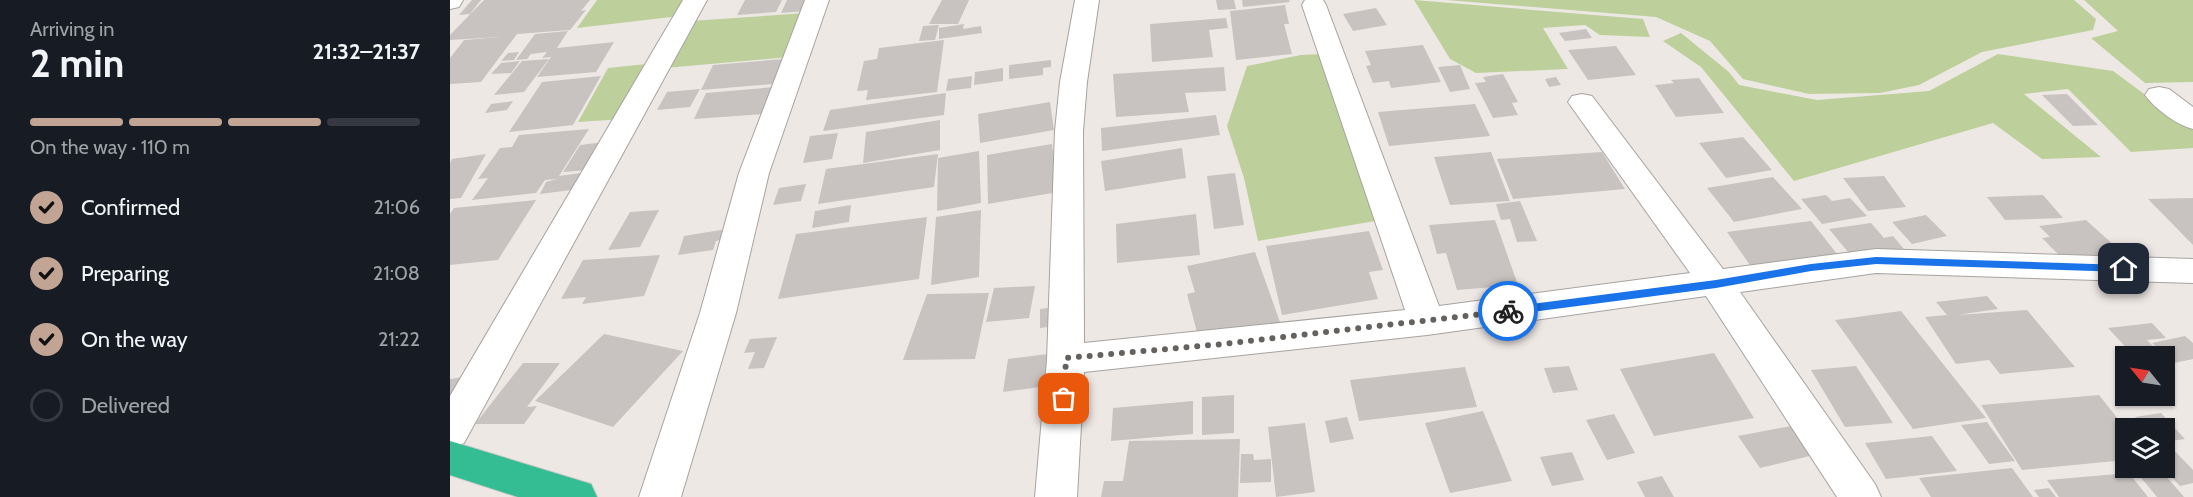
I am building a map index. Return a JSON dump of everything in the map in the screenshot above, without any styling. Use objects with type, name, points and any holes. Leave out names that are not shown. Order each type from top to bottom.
[{"type":"highway","points":[[450,458],[576,497]]},
{"type":"street","points":[[450,431],[695,0]]},
{"type":"street","points":[[660,497],[718,313],[754,173],[817,0]]},
{"type":"street","points":[[1056,497],[1066,358],[1069,130],[1075,70],[1087,0]]},
{"type":"street","points":[[1314,5],[1427,321]]},
{"type":"street","points":[[2159,95],[2193,120]]},
{"type":"street","points":[[1582,102],[1716,284],[1860,497]]},
{"type":"street","points":[[1066,358],[1223,344],[1427,321],[1876,261],[2193,271]]},
{"type":"green space","points":[[597,0],[689,0],[680,16],[577,28]]},
{"type":"green space","points":[[1414,0],[1643,19],[1650,37],[1600,35],[1585,25],[1543,28],[1568,69],[1476,73],[1450,59]]},
{"type":"green space","points":[[1446,0],[2074,0],[2096,19],[2093,30],[1982,52],[1919,85],[1880,93],[1809,94],[1743,79],[1710,41],[1656,17]]},
{"type":"green space","points":[[2084,0],[2193,0],[2193,82],[2145,83],[2091,38],[2118,31]]},
{"type":"green space","points":[[807,13],[790,57],[665,68],[691,21]]},
{"type":"green space","points":[[1681,33],[1729,72],[1739,85],[1817,100],[1929,91],[1998,54],[2113,71],[2193,130],[2193,148],[2131,152],[2068,89],[2024,94],[2101,157],[2042,159],[1993,123],[1794,181],[1701,67],[1663,41]]},
{"type":"green space","points":[[1324,54],[1381,220],[1258,241],[1244,178],[1227,126],[1247,66],[1301,55]]},
{"type":"green space","points":[[656,63],[624,119],[578,122],[608,68]]},
{"type":"building","points":[[472,0],[481,0],[470,14],[459,15]]},
{"type":"building","points":[[484,0],[590,0],[581,11],[586,10],[570,30],[517,34],[481,82],[450,84],[450,58],[464,40],[500,37],[450,40],[450,35]]},
{"type":"building","points":[[745,0],[782,0],[776,12],[737,15]]},
{"type":"building","points":[[787,0],[810,0],[805,11],[781,13]]},
{"type":"building","points":[[942,0],[969,0],[958,24],[929,24]]},
{"type":"building","points":[[1216,0],[1234,0],[1236,9],[1218,10]]},
{"type":"building","points":[[1242,0],[1289,0],[1290,2],[1243,7]]},
{"type":"building","points":[[1285,5],[1289,24],[1284,24],[1292,54],[1236,60],[1230,11]]},
{"type":"building","points":[[1376,8],[1387,25],[1353,31],[1343,14]]},
{"type":"building","points":[[1226,18],[1228,28],[1209,30],[1213,57],[1152,62],[1150,24]]},
{"type":"building","points":[[964,24],[963,29],[981,26],[982,33],[939,39],[939,28]]},
{"type":"building","points":[[939,25],[935,40],[919,41],[923,26]]},
{"type":"building","points":[[1586,29],[1592,38],[1565,41],[1559,33]]},
{"type":"building","points":[[568,31],[557,48],[614,42],[596,72],[537,77],[551,57],[542,58],[547,52],[531,54],[527,59],[516,60],[535,34]]},
{"type":"building","points":[[944,40],[937,92],[866,100],[868,90],[857,91],[864,61],[877,59],[879,48]]},
{"type":"building","points":[[1423,45],[1441,82],[1391,88],[1389,81],[1373,83],[1366,66],[1371,65],[1365,51]]},
{"type":"building","points":[[1616,46],[1636,75],[1588,80],[1568,50]]},
{"type":"building","points":[[519,52],[514,60],[501,61],[508,53]]},
{"type":"building","points":[[549,59],[524,92],[494,95],[522,61]]},
{"type":"building","points":[[783,59],[773,84],[701,90],[713,65]]},
{"type":"building","points":[[1051,60],[1051,67],[1043,68],[1043,75],[1009,79],[1009,65]]},
{"type":"building","points":[[520,61],[511,73],[491,74],[501,63]]},
{"type":"building","points":[[1460,65],[1470,89],[1450,92],[1438,67]]},
{"type":"building","points":[[1224,67],[1226,91],[1185,93],[1189,112],[1116,117],[1113,74]]},
{"type":"building","points":[[1003,68],[1003,81],[974,85],[975,72]]},
{"type":"building","points":[[1503,74],[1518,102],[1512,103],[1518,115],[1493,118],[1475,83],[1486,82],[1483,77]]},
{"type":"building","points":[[601,76],[573,125],[509,132],[542,82]]},
{"type":"building","points":[[972,76],[971,88],[946,91],[948,79]]},
{"type":"building","points":[[1556,77],[1561,85],[1549,87],[1545,79]]},
{"type":"building","points":[[1699,78],[1724,113],[1676,117],[1655,85],[1674,83],[1671,80]]},
{"type":"building","points":[[774,87],[764,114],[694,119],[706,93]]},
{"type":"building","points":[[700,89],[690,107],[657,110],[667,92]]},
{"type":"building","points":[[946,93],[944,115],[823,131],[830,110]]},
{"type":"building","points":[[2067,94],[2098,125],[2073,126],[2042,95]]},
{"type":"building","points":[[513,101],[507,110],[485,113],[491,104]]},
{"type":"building","points":[[1050,102],[1054,130],[980,143],[978,114]]},
{"type":"building","points":[[1475,104],[1490,136],[1389,146],[1378,112]]},
{"type":"building","points":[[1216,115],[1220,135],[1102,151],[1101,128]]},
{"type":"building","points":[[940,120],[940,150],[863,163],[866,132]]},
{"type":"building","points":[[589,129],[559,176],[588,172],[587,188],[540,194],[546,182],[557,179],[545,180],[536,193],[472,200],[488,178],[478,179],[500,148],[512,147],[519,135]]},
{"type":"building","points":[[838,133],[832,159],[803,163],[810,136]]},
{"type":"building","points":[[1743,137],[1772,170],[1726,178],[1699,143]]},
{"type":"building","points":[[604,142],[588,170],[563,172],[580,145]]},
{"type":"building","points":[[1052,144],[1058,192],[988,204],[987,155]]},
{"type":"building","points":[[1182,148],[1186,178],[1105,191],[1101,161]]},
{"type":"building","points":[[979,151],[981,203],[937,211],[938,158]]},
{"type":"building","points":[[1491,152],[1510,201],[1450,205],[1434,157]]},
{"type":"building","points":[[1602,152],[1625,189],[1513,199],[1497,159]]},
{"type":"building","points":[[486,154],[461,198],[450,199],[452,159]]},
{"type":"building","points":[[938,154],[934,187],[818,204],[826,169]]},
{"type":"building","points":[[1235,173],[1244,225],[1214,229],[1207,176]]},
{"type":"building","points":[[1884,176],[1906,207],[1868,211],[1843,178]]},
{"type":"building","points":[[1773,177],[1802,209],[1734,222],[1707,188]]},
{"type":"building","points":[[806,184],[801,201],[773,205],[779,188]]},
{"type":"building","points":[[1826,195],[1832,201],[1850,198],[1867,216],[1822,224],[1801,199]]},
{"type":"building","points":[[2043,195],[2063,218],[2005,220],[1987,197]]},
{"type":"building","points":[[2193,198],[2193,245],[2148,199]]},
{"type":"building","points":[[536,200],[498,260],[450,265],[450,214],[454,208]]},
{"type":"building","points":[[1520,201],[1537,241],[1517,242],[1510,219],[1501,220],[1496,204]]},
{"type":"building","points":[[851,205],[849,222],[812,228],[815,211]]},
{"type":"building","points":[[659,210],[640,247],[608,250],[630,212]]},
{"type":"building","points":[[981,210],[979,277],[931,285],[936,217]]},
{"type":"building","points":[[1196,214],[1200,255],[1117,263],[1116,224]]},
{"type":"building","points":[[1926,215],[1947,236],[1912,244],[1892,222]]},
{"type":"building","points":[[927,217],[919,279],[778,299],[796,234]]},
{"type":"building","points":[[1495,220],[1518,285],[1457,290],[1446,253],[1437,254],[1429,225]]},
{"type":"building","points":[[2086,220],[2136,265],[2065,261],[2042,238],[2050,237],[2039,226]]},
{"type":"building","points":[[1811,221],[1841,259],[1754,271],[1727,232]]},
{"type":"building","points":[[1871,223],[1884,238],[1893,236],[1909,255],[1857,263],[1829,229]]},
{"type":"building","points":[[727,229],[724,239],[716,241],[713,250],[678,255],[684,236]]},
{"type":"building","points":[[1369,231],[1383,270],[1369,272],[1378,299],[1282,315],[1266,246]]},
{"type":"building","points":[[1255,252],[1280,322],[1199,340],[1187,294],[1195,292],[1187,266]]},
{"type":"building","points":[[660,255],[644,296],[582,304],[586,297],[561,299],[583,260]]},
{"type":"building","points":[[1035,286],[1029,318],[986,322],[994,288]]},
{"type":"building","points":[[989,293],[975,359],[903,360],[927,294]]},
{"type":"building","points":[[1987,296],[1998,309],[1957,315],[2027,310],[2075,367],[2000,374],[1989,360],[1956,364],[1925,317],[1947,315],[1936,302]]},
{"type":"building","points":[[1062,306],[1063,325],[1040,328],[1040,309]]},
{"type":"building","points":[[1901,311],[1986,418],[1913,429],[1835,320]]},
{"type":"building","points":[[2152,323],[2166,338],[2147,340],[2153,346],[2125,346],[2108,328]]},
{"type":"building","points":[[604,334],[683,351],[613,427],[535,401]]},
{"type":"building","points":[[2185,336],[2193,343],[2193,359],[2175,363],[2175,346],[2155,346],[2152,343]]},
{"type":"building","points":[[777,337],[764,368],[748,369],[755,352],[744,353],[750,339]]},
{"type":"building","points":[[1056,353],[1054,385],[1003,392],[1008,359]]},
{"type":"building","points":[[1714,353],[1754,418],[1654,436],[1620,369]]},
{"type":"building","points":[[523,363],[560,363],[527,407],[537,406],[524,424],[475,424]]},
{"type":"building","points":[[1569,366],[1578,390],[1553,393],[1544,368]]},
{"type":"building","points":[[1856,366],[1893,423],[1845,427],[1811,370]]},
{"type":"building","points":[[1465,367],[1477,407],[1359,421],[1350,380]]},
{"type":"building","points":[[478,375],[450,407],[450,379]]},
{"type":"building","points":[[1234,395],[1234,433],[1202,435],[1202,397]]},
{"type":"building","points":[[2099,395],[2117,418],[2115,418],[2115,461],[2022,470],[1981,405]]},
{"type":"building","points":[[1193,401],[1193,434],[1111,441],[1113,408]]},
{"type":"building","points":[[1483,411],[1512,481],[1450,493],[1425,423]]},
{"type":"building","points":[[2161,413],[2166,418],[2136,418]]},
{"type":"building","points":[[1614,414],[1635,453],[1607,460],[1586,420]]},
{"type":"building","points":[[1347,417],[1354,439],[1330,443],[1325,421]]},
{"type":"building","points":[[1987,422],[2015,461],[1989,464],[1961,425]]},
{"type":"building","points":[[1305,423],[1315,492],[1276,497],[1268,427]]},
{"type":"building","points":[[1807,423],[1826,452],[1760,468],[1738,436]]},
{"type":"building","points":[[2175,428],[2185,439],[2175,440]]},
{"type":"building","points":[[1932,436],[1957,471],[1886,479],[1865,443]]},
{"type":"building","points":[[1240,439],[1238,497],[1101,497],[1104,481],[1123,481],[1129,441]]},
{"type":"building","points":[[2175,451],[2193,470],[2193,483],[2180,486],[2172,478],[2175,478]]},
{"type":"building","points":[[1572,452],[1584,480],[1552,486],[1540,457]]},
{"type":"building","points":[[1241,454],[1253,454],[1254,460],[1271,459],[1271,482],[1240,483]]},
{"type":"building","points":[[2012,468],[2033,497],[1931,497],[1919,478]]},
{"type":"building","points":[[2115,474],[2115,478],[2133,478],[2148,497],[2059,497],[2047,480]]},
{"type":"building","points":[[1662,476],[1674,497],[1645,497],[1637,482]]},
{"type":"building","points":[[2141,478],[2168,478],[2184,497],[2157,497]]},
{"type":"building","points":[[2049,488],[2056,497],[2039,497],[2034,490]]},
{"type":"way so far","points":[[1064,399],[1066,358],[1223,344],[1508,311]]},
{"type":"route","points":[[1508,311],[1716,284],[1811,268],[1876,261],[2124,269]]}]
